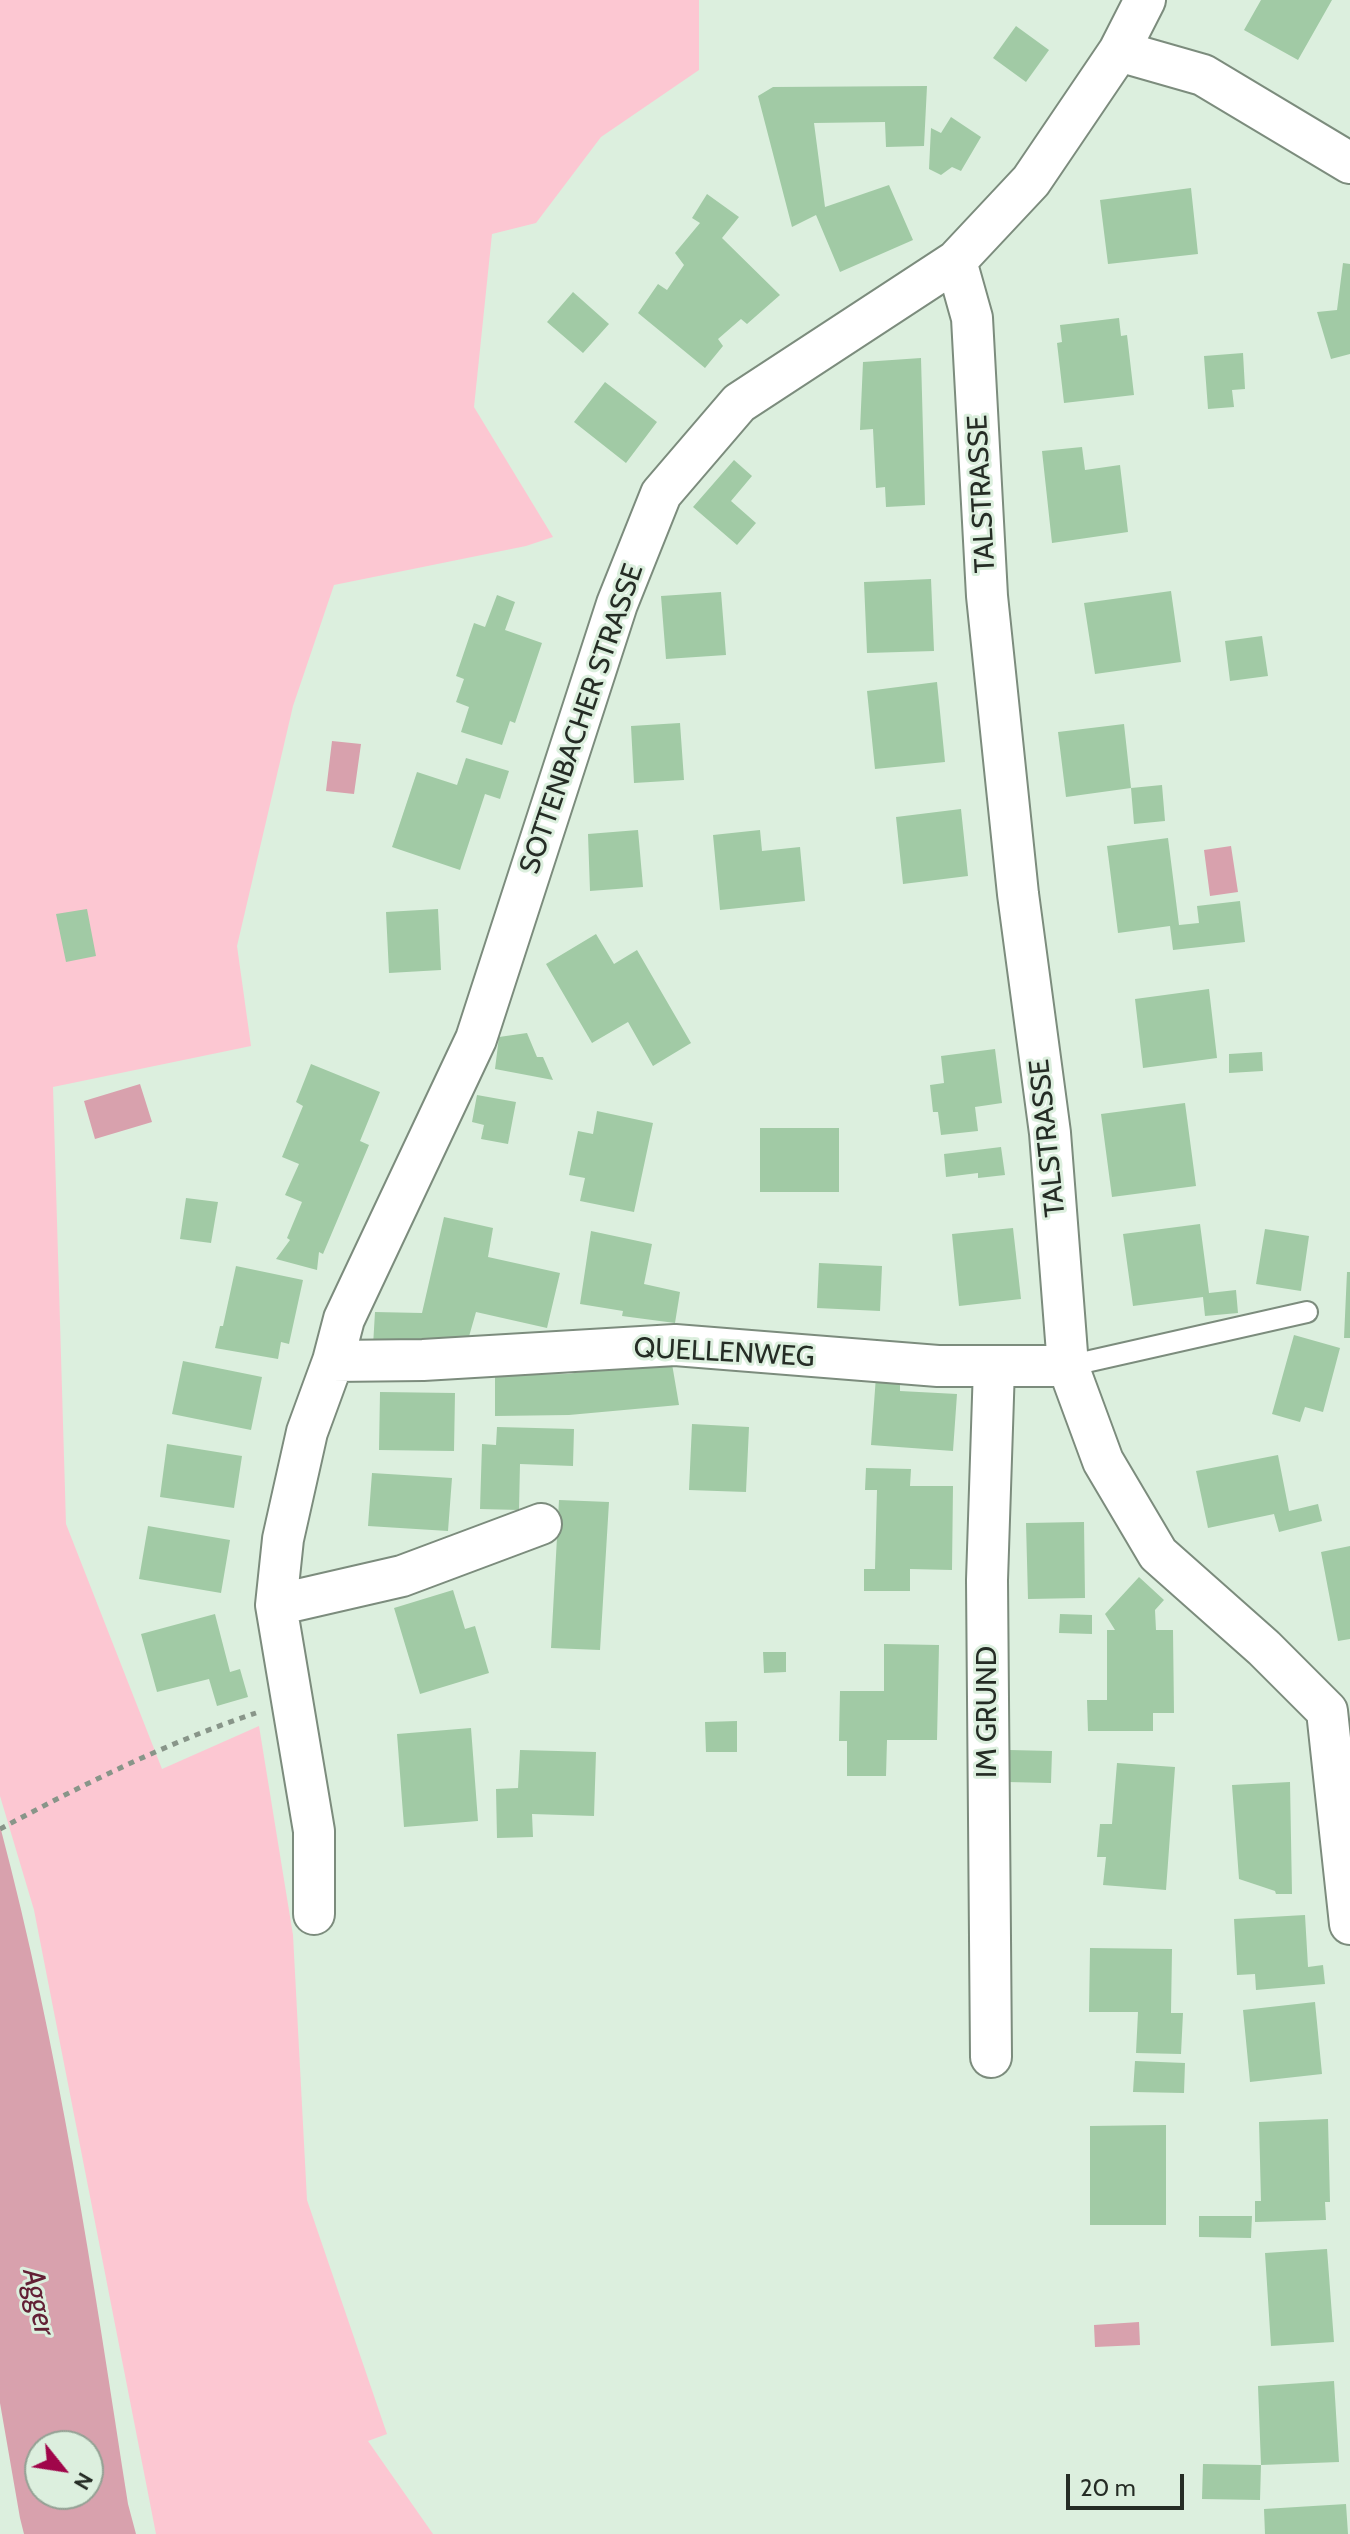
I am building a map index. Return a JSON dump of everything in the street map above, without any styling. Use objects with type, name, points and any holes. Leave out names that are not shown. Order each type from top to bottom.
[{"type":"street","name":"SOTTENBACHER STRASSE","points":[[314,1914],[314,1831],[276,1605],[283,1539],[304,1448],[344,1319],[476,1039],[617,604],[661,494],[739,403],[956,261],[1031,181],[1119,51],[1145,0]]},
{"type":"street","points":[[1119,51],[1203,75],[1350,163]]},
{"type":"street","name":"TALSTRASSE","points":[[956,261],[972,318],[987,596],[1018,894],[1050,1133],[1068,1366],[1103,1461],[1158,1554],[1264,1648],[1327,1711],[1350,1924]]},
{"type":"street","name":"QUELLENWEG","points":[[333,1361],[423,1360],[675,1345],[938,1366],[1068,1366]]},
{"type":"street","name":"IM GRUND","points":[[991,2057],[987,1580],[994,1367]]},
{"type":"street","points":[[276,1605],[402,1576],[541,1524]]},
{"type":"lane","points":[[1068,1366],[1307,1312]]},
{"type":"path","points":[[0,1829],[58,1798],[217,1726],[291,1701]]},
{"type":"shaded area","points":[[0,0],[699,0],[699,70],[601,137],[536,223],[492,234],[474,407],[553,537],[526,546],[334,585],[293,706],[237,946],[251,1046],[53,1087],[66,1524],[162,1769],[259,1726],[293,1935],[307,2200],[387,2434],[368,2441],[433,2534],[156,2534],[34,1910],[0,1796]]},
{"type":"water","points":[[332,741],[361,744],[354,794],[326,791]]},
{"type":"water","points":[[1231,846],[1238,892],[1210,896],[1204,850]]},
{"type":"water","points":[[140,1084],[152,1122],[95,1139],[84,1101]]},
{"type":"water","name":"Agger","points":[[0,1826],[57,2078],[88,2248],[128,2504],[136,2534],[24,2534],[0,2403]]},
{"type":"water","points":[[1139,2322],[1140,2345],[1095,2347],[1094,2325]]},
{"type":"building","points":[[1261,0],[1332,0],[1298,60],[1244,30]]},
{"type":"building","points":[[1016,26],[1049,50],[1026,82],[993,58]]},
{"type":"building","points":[[927,86],[924,146],[886,147],[885,122],[814,123],[825,207],[889,185],[913,240],[840,272],[816,215],[792,227],[758,96],[773,87]]},
{"type":"building","points":[[951,117],[981,137],[961,171],[952,167],[941,175],[929,169],[931,128],[941,133]]},
{"type":"building","points":[[1191,188],[1198,254],[1108,264],[1100,200]]},
{"type":"building","points":[[707,194],[739,217],[722,238],[780,295],[747,324],[741,319],[718,339],[723,346],[705,368],[638,313],[658,284],[667,290],[684,265],[675,253],[700,223],[692,218]]},
{"type":"building","points":[[1343,263],[1350,264],[1350,354],[1331,359],[1317,312],[1337,310]]},
{"type":"building","points":[[573,292],[609,324],[583,353],[547,322]]},
{"type":"building","points":[[1119,318],[1121,336],[1127,335],[1134,395],[1064,403],[1057,343],[1062,342],[1060,325]]},
{"type":"building","points":[[1243,353],[1245,389],[1232,390],[1234,407],[1208,409],[1204,356]]},
{"type":"building","points":[[921,358],[925,505],[886,507],[885,487],[876,488],[873,429],[860,430],[863,362]]},
{"type":"building","points":[[605,382],[657,422],[626,463],[574,422]]},
{"type":"building","points":[[1082,447],[1085,470],[1120,465],[1128,532],[1052,543],[1042,451]]},
{"type":"building","points":[[734,460],[752,476],[731,501],[756,523],[737,545],[693,507]]},
{"type":"building","points":[[931,579],[934,651],[867,653],[864,582]]},
{"type":"building","points":[[1171,591],[1181,662],[1095,674],[1084,603]]},
{"type":"building","points":[[721,592],[726,655],[666,659],[661,596]]},
{"type":"building","points":[[497,595],[515,602],[505,630],[542,643],[515,723],[510,721],[502,745],[461,732],[469,707],[456,702],[464,679],[456,676],[474,623],[485,627]]},
{"type":"building","points":[[1262,636],[1268,676],[1230,681],[1225,641]]},
{"type":"building","points":[[937,682],[945,762],[875,769],[867,691]]},
{"type":"building","points":[[680,723],[684,780],[634,783],[631,726]]},
{"type":"building","points":[[1124,724],[1131,788],[1066,797],[1058,732]]},
{"type":"building","points":[[466,758],[509,771],[500,799],[485,794],[460,870],[392,847],[417,772],[457,785]]},
{"type":"building","points":[[1162,785],[1165,821],[1134,824],[1131,788]]},
{"type":"building","points":[[961,809],[968,876],[903,884],[896,817]]},
{"type":"building","points":[[638,830],[643,887],[590,891],[588,834]]},
{"type":"building","points":[[760,830],[762,851],[800,847],[805,901],[720,910],[713,835]]},
{"type":"building","points":[[1168,838],[1179,925],[1199,923],[1197,906],[1240,901],[1245,942],[1173,950],[1170,926],[1118,933],[1107,846]]},
{"type":"building","points":[[87,909],[96,956],[66,962],[56,914]]},
{"type":"building","points":[[438,909],[441,970],[389,973],[386,912]]},
{"type":"building","points":[[596,934],[614,964],[637,950],[691,1043],[653,1066],[628,1022],[592,1043],[546,964]]},
{"type":"building","points":[[1209,989],[1217,1058],[1143,1068],[1135,999]]},
{"type":"building","points":[[527,1033],[537,1057],[543,1057],[553,1080],[495,1069],[499,1037]]},
{"type":"building","points":[[995,1049],[1002,1103],[975,1107],[978,1131],[941,1135],[938,1112],[933,1112],[930,1085],[944,1083],[941,1056]]},
{"type":"building","points":[[1262,1052],[1263,1071],[1229,1073],[1229,1054]]},
{"type":"building","points":[[311,1064],[380,1092],[360,1141],[369,1145],[323,1254],[319,1252],[317,1270],[276,1259],[290,1240],[287,1238],[302,1202],[285,1195],[299,1164],[282,1157],[303,1106],[296,1102]]},
{"type":"building","points":[[477,1095],[516,1102],[508,1144],[481,1139],[484,1125],[472,1122]]},
{"type":"building","points":[[1185,1103],[1196,1186],[1112,1197],[1101,1114]]},
{"type":"building","points":[[597,1111],[653,1123],[634,1212],[580,1201],[585,1178],[569,1175],[578,1131],[593,1134]]},
{"type":"building","points":[[760,1128],[839,1128],[839,1192],[760,1192]]},
{"type":"building","points":[[1001,1147],[1005,1175],[978,1178],[978,1173],[946,1177],[944,1154]]},
{"type":"building","points":[[186,1198],[218,1202],[211,1243],[180,1239]]},
{"type":"building","points":[[444,1217],[493,1228],[488,1257],[560,1273],[547,1328],[476,1312],[468,1340],[373,1346],[375,1312],[422,1313]]},
{"type":"building","points":[[1200,1224],[1209,1293],[1236,1290],[1238,1313],[1205,1316],[1203,1297],[1133,1306],[1123,1234]]},
{"type":"building","points":[[1013,1228],[1021,1299],[959,1306],[952,1234]]},
{"type":"building","points":[[1265,1229],[1309,1236],[1301,1291],[1256,1284]]},
{"type":"building","points":[[591,1231],[652,1244],[644,1284],[680,1292],[675,1323],[622,1316],[623,1311],[580,1304]]},
{"type":"building","points":[[819,1263],[882,1266],[880,1311],[817,1308]]},
{"type":"building","points":[[236,1266],[303,1280],[289,1344],[281,1342],[278,1359],[215,1348]]},
{"type":"building","points":[[1347,1272],[1350,1272],[1350,1338],[1344,1338]]},
{"type":"building","points":[[1294,1335],[1340,1348],[1323,1412],[1305,1407],[1300,1422],[1272,1414]]},
{"type":"building","points":[[671,1358],[679,1405],[569,1415],[495,1416],[495,1375],[568,1374]]},
{"type":"building","points":[[183,1361],[262,1377],[251,1430],[172,1414]]},
{"type":"building","points":[[876,1376],[900,1378],[900,1391],[957,1394],[953,1451],[871,1445]]},
{"type":"building","points":[[380,1392],[455,1393],[454,1451],[379,1450]]},
{"type":"building","points":[[692,1424],[749,1427],[746,1492],[689,1490]]},
{"type":"building","points":[[497,1427],[574,1429],[573,1466],[520,1464],[519,1510],[480,1509],[482,1444],[496,1445]]},
{"type":"building","points":[[167,1444],[242,1456],[234,1508],[160,1497]]},
{"type":"building","points":[[1278,1455],[1289,1511],[1318,1504],[1322,1521],[1279,1532],[1274,1514],[1208,1528],[1196,1471]]},
{"type":"building","points":[[866,1468],[911,1469],[910,1486],[953,1486],[952,1570],[910,1569],[910,1591],[864,1591],[864,1569],[875,1569],[877,1490],[865,1490]]},
{"type":"building","points":[[372,1473],[452,1478],[448,1531],[368,1526]]},
{"type":"building","points":[[559,1500],[609,1502],[600,1650],[551,1648]]},
{"type":"building","points":[[1084,1522],[1085,1598],[1028,1599],[1026,1523]]},
{"type":"building","points":[[148,1526],[230,1540],[221,1593],[139,1579]]},
{"type":"building","points":[[1350,1546],[1350,1639],[1338,1641],[1321,1552]]},
{"type":"building","points":[[1139,1577],[1164,1600],[1155,1610],[1156,1630],[1173,1630],[1174,1713],[1153,1713],[1153,1731],[1088,1731],[1087,1700],[1107,1700],[1107,1630],[1115,1630],[1105,1614]]},
{"type":"building","points":[[453,1590],[465,1629],[475,1626],[489,1673],[420,1694],[394,1608]]},
{"type":"building","points":[[215,1614],[230,1672],[240,1669],[248,1697],[217,1706],[209,1679],[157,1692],[141,1634]]},
{"type":"building","points":[[1060,1614],[1092,1615],[1092,1634],[1059,1633]]},
{"type":"building","points":[[884,1644],[939,1645],[937,1740],[887,1740],[886,1776],[847,1776],[847,1741],[839,1741],[840,1691],[884,1691]]},
{"type":"building","points":[[763,1652],[786,1652],[786,1672],[764,1673]]},
{"type":"building","points":[[737,1721],[737,1752],[706,1752],[705,1722]]},
{"type":"building","points":[[471,1728],[478,1821],[404,1827],[397,1734]]},
{"type":"building","points":[[520,1750],[596,1752],[594,1816],[532,1814],[533,1837],[497,1838],[496,1789],[518,1788]]},
{"type":"building","points":[[1009,1750],[1052,1751],[1051,1783],[1008,1782]]},
{"type":"building","points":[[1117,1763],[1175,1767],[1166,1890],[1103,1885],[1106,1857],[1097,1857],[1100,1824],[1112,1824]]},
{"type":"building","points":[[1290,1782],[1292,1894],[1276,1894],[1275,1891],[1239,1879],[1232,1785]]},
{"type":"building","points":[[1305,1915],[1308,1967],[1323,1965],[1325,1984],[1256,1990],[1255,1974],[1237,1975],[1234,1919]]},
{"type":"building","points":[[1090,1948],[1172,1949],[1171,2013],[1183,2013],[1181,2054],[1136,2053],[1138,2012],[1089,2012]]},
{"type":"building","points":[[1315,2002],[1322,2074],[1250,2082],[1243,2010]]},
{"type":"building","points":[[1135,2061],[1185,2063],[1184,2093],[1133,2092]]},
{"type":"building","points":[[1328,2119],[1330,2202],[1325,2202],[1326,2220],[1255,2222],[1255,2201],[1261,2201],[1259,2122]]},
{"type":"building","points":[[1166,2125],[1166,2225],[1090,2225],[1090,2126]]},
{"type":"building","points":[[1199,2216],[1252,2216],[1251,2238],[1199,2237]]},
{"type":"building","points":[[1327,2249],[1334,2342],[1271,2346],[1265,2253]]},
{"type":"building","points":[[1334,2381],[1339,2462],[1261,2465],[1258,2386]]},
{"type":"building","points":[[1203,2464],[1261,2465],[1260,2500],[1202,2499]]},
{"type":"building","points":[[1346,2504],[1348,2534],[1265,2534],[1264,2509]]}]
